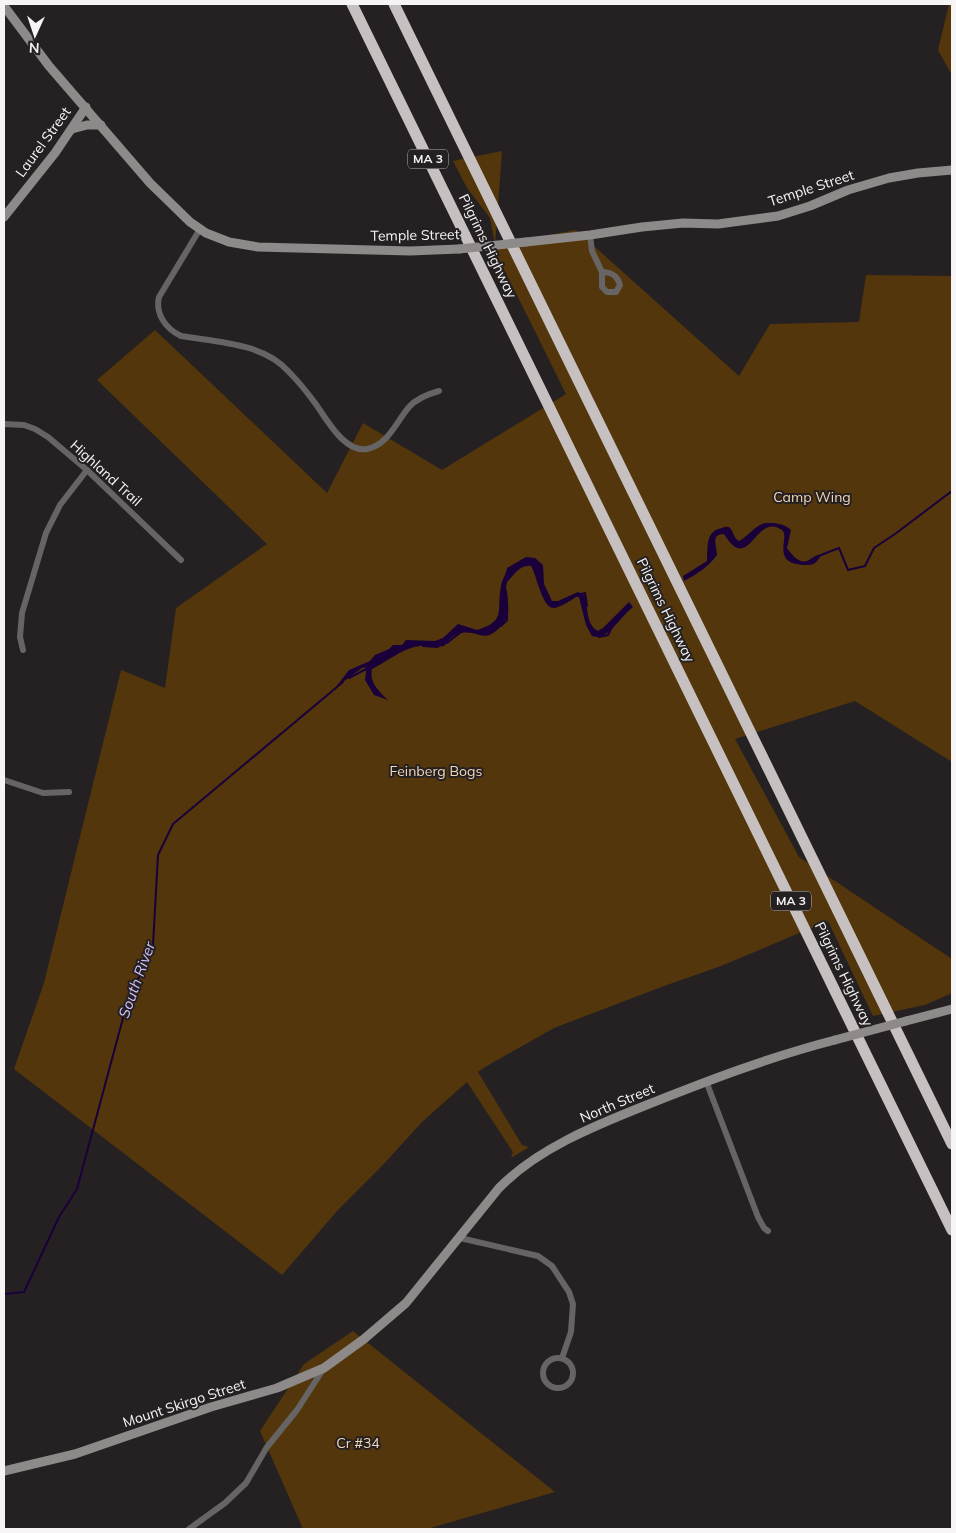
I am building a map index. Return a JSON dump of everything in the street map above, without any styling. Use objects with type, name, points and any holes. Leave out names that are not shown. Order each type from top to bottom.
[{"type":"highway","name":"Pilgrims Highway","points":[[352,4],[952,1230]]},
{"type":"highway","name":"Pilgrims Highway","points":[[394,4],[952,1144]]},
{"type":"main road","name":"Temple Street","points":[[4,6],[42,57],[154,187],[200,229],[229,242],[258,247],[410,251],[459,249],[526,242],[590,235],[642,226],[683,223],[718,224],[778,216],[810,206],[848,190],[889,178],[952,170]]},
{"type":"main road","name":"Laurel Street","points":[[4,216],[55,153],[86,107]]},
{"type":"main road","points":[[72,129],[87,125],[101,125]]},
{"type":"main road","name":"North Street","points":[[364,1339],[406,1303],[499,1188],[525,1166],[560,1144],[592,1128],[706,1081],[782,1055],[952,1009]]},
{"type":"main road","name":"Mount Skirgo Street","points":[[4,1471],[83,1451],[276,1388],[324,1368],[364,1339]]},
{"type":"street","points":[[200,229],[159,296],[160,315],[173,333],[250,349],[274,359],[287,368],[336,432],[349,444],[362,449],[380,443],[414,402],[425,395],[439,391]]},
{"type":"street","points":[[590,235],[592,251],[602,272]]},
{"type":"street","name":"Highland Trail","points":[[4,424],[24,425],[41,432],[87,470],[181,560]]},
{"type":"street","points":[[23,650],[20,637],[22,613],[46,533],[60,505],[87,470]]},
{"type":"street","points":[[4,780],[43,793],[69,792]]},
{"type":"street","points":[[706,1081],[753,1204],[761,1223],[768,1231]]},
{"type":"street","points":[[460,1238],[538,1256],[552,1266],[569,1292],[573,1304],[573,1318],[562,1358]]},
{"type":"street","points":[[554,1358],[562,1358],[569,1362],[573,1369],[573,1377],[569,1384],[562,1388],[553,1388],[546,1384],[542,1377],[542,1368],[554,1358]]},
{"type":"street","points":[[188,1529],[225,1503],[246,1484],[267,1447],[297,1410],[324,1368]]},
{"type":"green space","points":[[949,4],[952,4],[952,75],[938,50]]},
{"type":"green space","points":[[502,151],[495,245],[490,218],[467,188],[453,161]]},
{"type":"green space","name":"Feinberg Bogs","points":[[576,230],[739,376],[770,324],[859,322],[866,275],[952,276],[952,762],[855,701],[735,739],[799,857],[952,959],[952,993],[925,1005],[873,1016],[828,921],[721,966],[554,1028],[478,1072],[522,1145],[529,1147],[511,1158],[513,1152],[467,1082],[422,1122],[337,1211],[282,1275],[14,1069],[44,983],[121,670],[165,688],[176,608],[267,544],[97,380],[155,330],[327,493],[363,423],[442,470],[566,394],[497,255],[495,245]]},
{"type":"green space","name":"Cr #34","points":[[353,1331],[555,1492],[427,1529],[303,1529],[260,1431],[304,1364]]},
{"type":"shaded area","points":[[765,523],[775,523],[791,530],[787,548],[798,560],[804,562],[822,554],[811,565],[796,564],[788,561],[783,550],[784,534],[782,530],[773,526],[765,529],[747,546],[740,548],[733,545],[724,534],[717,536],[715,541],[717,555],[702,570],[684,581],[683,576],[707,561],[708,540],[713,532],[728,527],[739,541],[758,526]]},
{"type":"shaded area","points":[[526,557],[535,558],[543,565],[544,584],[552,601],[558,601],[578,592],[584,595],[589,620],[598,631],[629,602],[633,607],[607,633],[599,637],[592,636],[586,625],[579,597],[558,607],[550,607],[543,598],[531,566],[527,566],[517,571],[507,582],[508,613],[503,623],[495,632],[486,636],[468,633],[459,634],[451,638],[444,646],[412,648],[400,652],[372,669],[373,683],[388,700],[374,695],[365,680],[365,667],[336,687],[349,670],[370,661],[375,655],[389,649],[393,645],[402,645],[406,640],[435,641],[443,638],[458,624],[477,630],[493,623],[498,614],[501,586],[507,568]]},
{"type":"waterway","name":"South River","points":[[821,555],[839,548],[848,570],[865,566],[874,548],[952,491]]},
{"type":"waterway","name":"South River","points":[[506,591],[507,601]]},
{"type":"waterway","name":"South River","points":[[581,594],[585,593],[587,606]]},
{"type":"waterway","name":"South River","points":[[501,626],[507,620],[507,614]]},
{"type":"waterway","name":"South River","points":[[598,635],[599,637],[608,635],[613,625]]},
{"type":"waterway","name":"South River","points":[[447,643],[461,632]]},
{"type":"waterway","name":"South River","points":[[423,646],[438,647]]},
{"type":"waterway","name":"South River","points":[[349,678],[368,668]]},
{"type":"waterway","name":"South River","points":[[4,1294],[24,1292],[59,1217],[77,1189],[126,1007],[153,945],[158,855],[173,824],[343,682]]},
{"type":"park label","name":"Camp Wing","points":[[812,497]]}]
